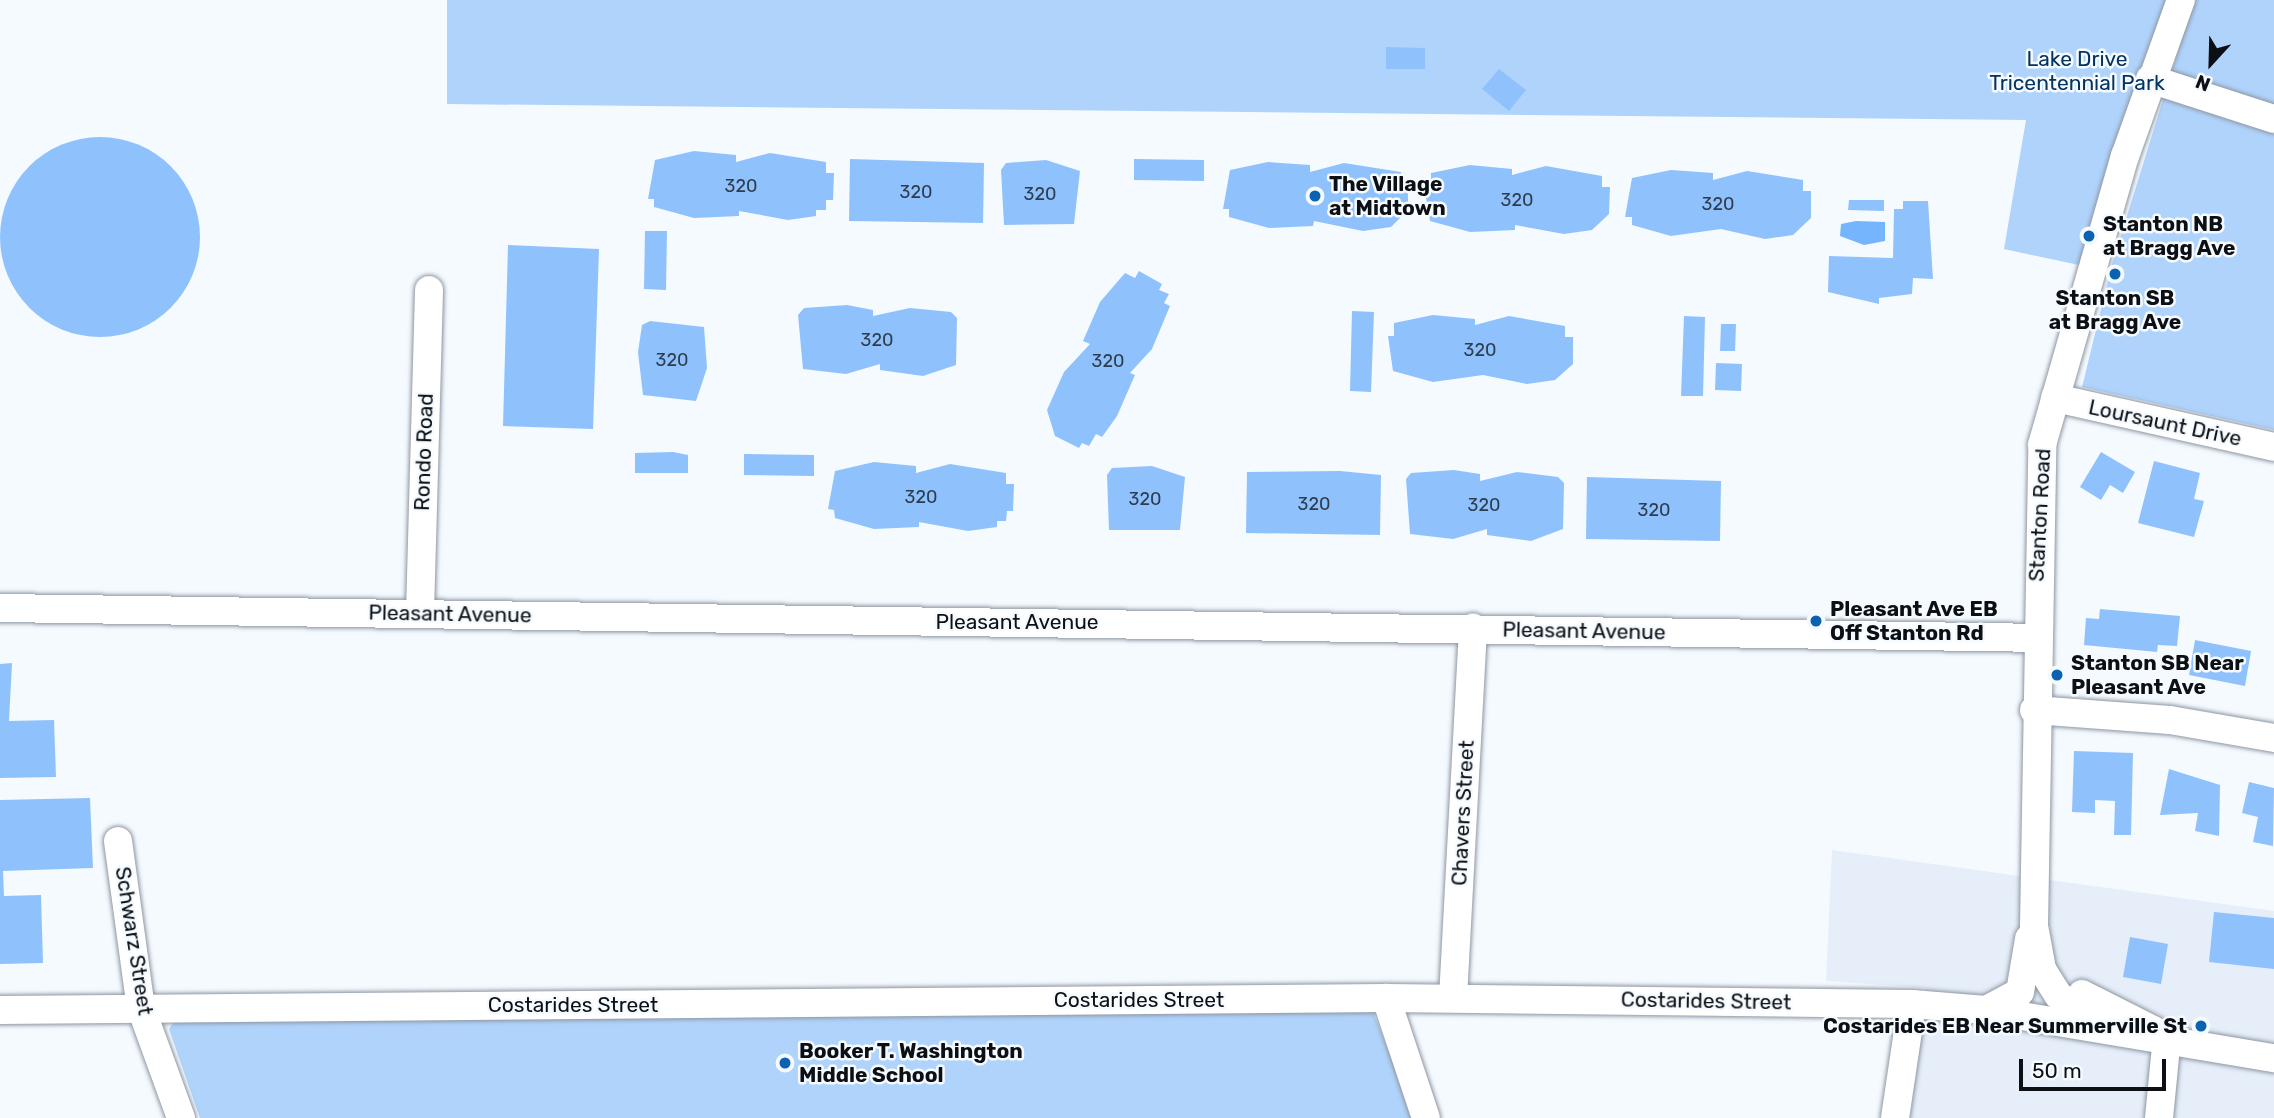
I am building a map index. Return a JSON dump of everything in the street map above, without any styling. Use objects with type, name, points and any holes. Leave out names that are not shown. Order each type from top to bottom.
[{"type":"street","name":"Stanton Road","points":[[2119,1035],[2058,995],[2042,969],[2034,926],[2035,638],[2042,445],[2150,79],[2181,0]]},
{"type":"street","points":[[2150,79],[2274,119]]},
{"type":"street","name":"Rondo Road","points":[[420,613],[429,290]]},
{"type":"street","name":"Loursaunt Drive","points":[[2055,398],[2274,447]]},
{"type":"street","name":"Pleasant Avenue","points":[[0,608],[2035,638]]},
{"type":"street","name":"Chavers Street","points":[[1453,998],[1473,628]]},
{"type":"street","points":[[2034,710],[2171,720],[2274,738]]},
{"type":"street","name":"Schwarz Street","points":[[118,841],[141,1008],[181,1118]]},
{"type":"street","name":"Stanton Road","points":[[1986,1010],[2020,992],[2034,926]]},
{"type":"street","points":[[2034,926],[2083,995],[2167,1037],[2159,1118]]},
{"type":"street","points":[[1387,998],[1426,1118]]},
{"type":"street","name":"Costarides Street","points":[[0,1010],[1387,998],[1912,1004],[1986,1010],[2119,1035],[2167,1037],[2274,1058]]},
{"type":"street","points":[[1895,1118],[1912,1004]]},
{"type":"shaded area","points":[[1832,850],[2274,911],[2274,1118],[1910,1118],[1926,988],[1826,981]]},
{"type":"green space","name":"Lake Drive Tricentennial Park","points":[[447,0],[2180,0],[2093,268],[2004,249],[2026,120],[447,104]]},
{"type":"green space","points":[[2194,0],[2274,0],[2274,430],[2082,387],[2112,264]]},
{"type":"green space","name":"Booker T. Washington Middle School","points":[[1373,1012],[1415,1118],[200,1118],[169,1029],[175,1020]]},
{"type":"water","points":[[1856,221],[1885,222],[1885,241],[1864,245],[1840,236],[1841,224]]},
{"type":"building","points":[[1386,47],[1425,48],[1425,69],[1386,69]]},
{"type":"building","points":[[1499,69],[1526,90],[1509,111],[1482,89]]},
{"type":"building","points":[[100,137],[138,145],[171,166],[192,199],[200,237],[192,275],[171,308],[138,329],[100,337],[62,329],[29,308],[8,275],[0,237],[8,199],[29,166],[62,145]]},
{"type":"building","points":[[694,151],[736,155],[736,162],[770,153],[826,162],[826,173],[834,173],[833,200],[826,200],[826,210],[816,210],[816,216],[788,220],[739,211],[739,216],[694,218],[654,207],[654,199],[648,199],[655,160]]},
{"type":"building","points":[[850,159],[984,163],[983,223],[849,221]]},
{"type":"building","points":[[1134,159],[1204,160],[1204,181],[1134,180]]},
{"type":"building","points":[[1046,160],[1080,171],[1074,224],[1004,225],[1001,170],[1006,163]]},
{"type":"building","name":"The Village at Midtown","points":[[1268,162],[1310,165],[1310,172],[1344,163],[1401,172],[1401,184],[1408,184],[1408,210],[1391,227],[1363,231],[1314,221],[1313,226],[1269,228],[1229,217],[1229,209],[1223,209],[1230,170]]},
{"type":"building","name":"The Village at Midtown","points":[[1470,165],[1512,169],[1512,175],[1546,166],[1602,176],[1602,187],[1610,187],[1609,214],[1592,230],[1564,234],[1515,225],[1515,230],[1470,232],[1430,221],[1424,186],[1431,186],[1431,173]]},
{"type":"building","points":[[1671,170],[1713,173],[1713,180],[1747,171],[1803,180],[1803,191],[1811,191],[1811,218],[1793,235],[1765,239],[1721,229],[1671,236],[1632,225],[1632,217],[1625,217],[1632,178]]},
{"type":"building","points":[[1849,200],[1884,200],[1884,211],[1848,210]]},
{"type":"building","points":[[1903,201],[1928,201],[1933,279],[1913,278],[1912,294],[1879,298],[1879,304],[1828,292],[1829,256],[1893,258],[1894,209],[1903,209]]},
{"type":"building","points":[[645,231],[667,231],[666,290],[644,289]]},
{"type":"building","points":[[508,245],[599,249],[593,429],[503,426]]},
{"type":"building","points":[[1139,271],[1162,284],[1159,290],[1169,294],[1164,303],[1170,306],[1152,349],[1130,373],[1135,375],[1117,416],[1102,437],[1096,434],[1089,446],[1082,443],[1079,448],[1055,436],[1047,410],[1064,372],[1090,344],[1083,341],[1100,302],[1125,273],[1135,278]]},
{"type":"building","points":[[847,305],[873,310],[873,316],[910,308],[951,312],[957,318],[956,365],[923,376],[880,370],[880,364],[846,374],[803,369],[798,315],[804,308]]},
{"type":"building","points":[[1352,311],[1374,312],[1371,392],[1350,391]]},
{"type":"building","points":[[1433,315],[1475,319],[1475,325],[1509,316],[1565,326],[1565,337],[1573,337],[1573,364],[1555,380],[1527,384],[1483,375],[1433,382],[1393,371],[1388,336],[1394,336],[1394,323]]},
{"type":"building","points":[[1684,316],[1705,317],[1703,396],[1681,396]]},
{"type":"building","points":[[650,321],[704,327],[707,368],[696,401],[643,395],[638,352],[642,325]]},
{"type":"building","points":[[1721,324],[1736,324],[1735,351],[1720,351]]},
{"type":"building","points":[[1716,363],[1742,364],[1741,391],[1715,390]]},
{"type":"building","points":[[673,452],[688,455],[688,473],[635,473],[635,453]]},
{"type":"building","points":[[2101,452],[2135,472],[2123,493],[2110,485],[2101,500],[2080,487]]},
{"type":"building","points":[[744,454],[814,455],[814,476],[744,475]]},
{"type":"building","points":[[2154,461],[2200,473],[2194,499],[2204,501],[2194,537],[2138,523]]},
{"type":"building","points":[[874,462],[916,466],[916,473],[950,464],[1006,473],[1006,484],[1014,484],[1013,511],[1007,511],[1006,521],[997,521],[997,527],[968,531],[919,522],[919,527],[874,529],[835,518],[834,510],[828,509],[835,471]]},
{"type":"building","points":[[1152,466],[1185,477],[1180,530],[1109,530],[1107,475],[1112,468]]},
{"type":"building","points":[[1454,470],[1480,474],[1480,481],[1517,472],[1558,477],[1564,483],[1563,529],[1531,541],[1487,535],[1487,529],[1453,539],[1410,534],[1406,479],[1411,473]]},
{"type":"building","points":[[1340,471],[1381,475],[1380,535],[1246,533],[1247,472]]},
{"type":"building","points":[[1587,477],[1721,481],[1720,541],[1586,539]]},
{"type":"building","points":[[2100,609],[2180,616],[2177,646],[2158,645],[2157,652],[2084,645],[2086,618],[2099,619]]},
{"type":"building","points":[[2195,640],[2251,651],[2245,686],[2189,675]]},
{"type":"building","points":[[12,663],[9,721],[54,720],[56,777],[0,778],[0,664]]},
{"type":"building","points":[[2074,751],[2133,753],[2131,835],[2114,835],[2115,801],[2095,800],[2095,813],[2072,812]]},
{"type":"building","points":[[2169,769],[2220,785],[2219,836],[2195,831],[2198,813],[2160,815]]},
{"type":"building","points":[[2249,782],[2274,788],[2273,846],[2253,842],[2258,817],[2242,813]]},
{"type":"building","points":[[90,798],[93,868],[3,871],[4,896],[41,895],[43,963],[0,964],[0,800]]},
{"type":"building","points":[[2214,912],[2274,918],[2274,969],[2209,962]]},
{"type":"building","points":[[2130,937],[2168,944],[2161,984],[2123,977]]},
{"type":"place","name":"The Village at Midtown","points":[[1315,196]]},
{"type":"place","name":"Stanton NB at Bragg Ave","points":[[2089,236]]},
{"type":"place","name":"Stanton SB at Bragg Ave","points":[[2115,274]]},
{"type":"place","name":"Pleasant Ave EB Off Stanton Rd","points":[[1816,621]]},
{"type":"place","name":"Stanton SB Near Pleasant Ave","points":[[2057,675]]},
{"type":"place","name":"Costarides EB Near Summerville St","points":[[2201,1026]]},
{"type":"place","name":"Booker T. Washington Middle School","points":[[785,1063]]}]
